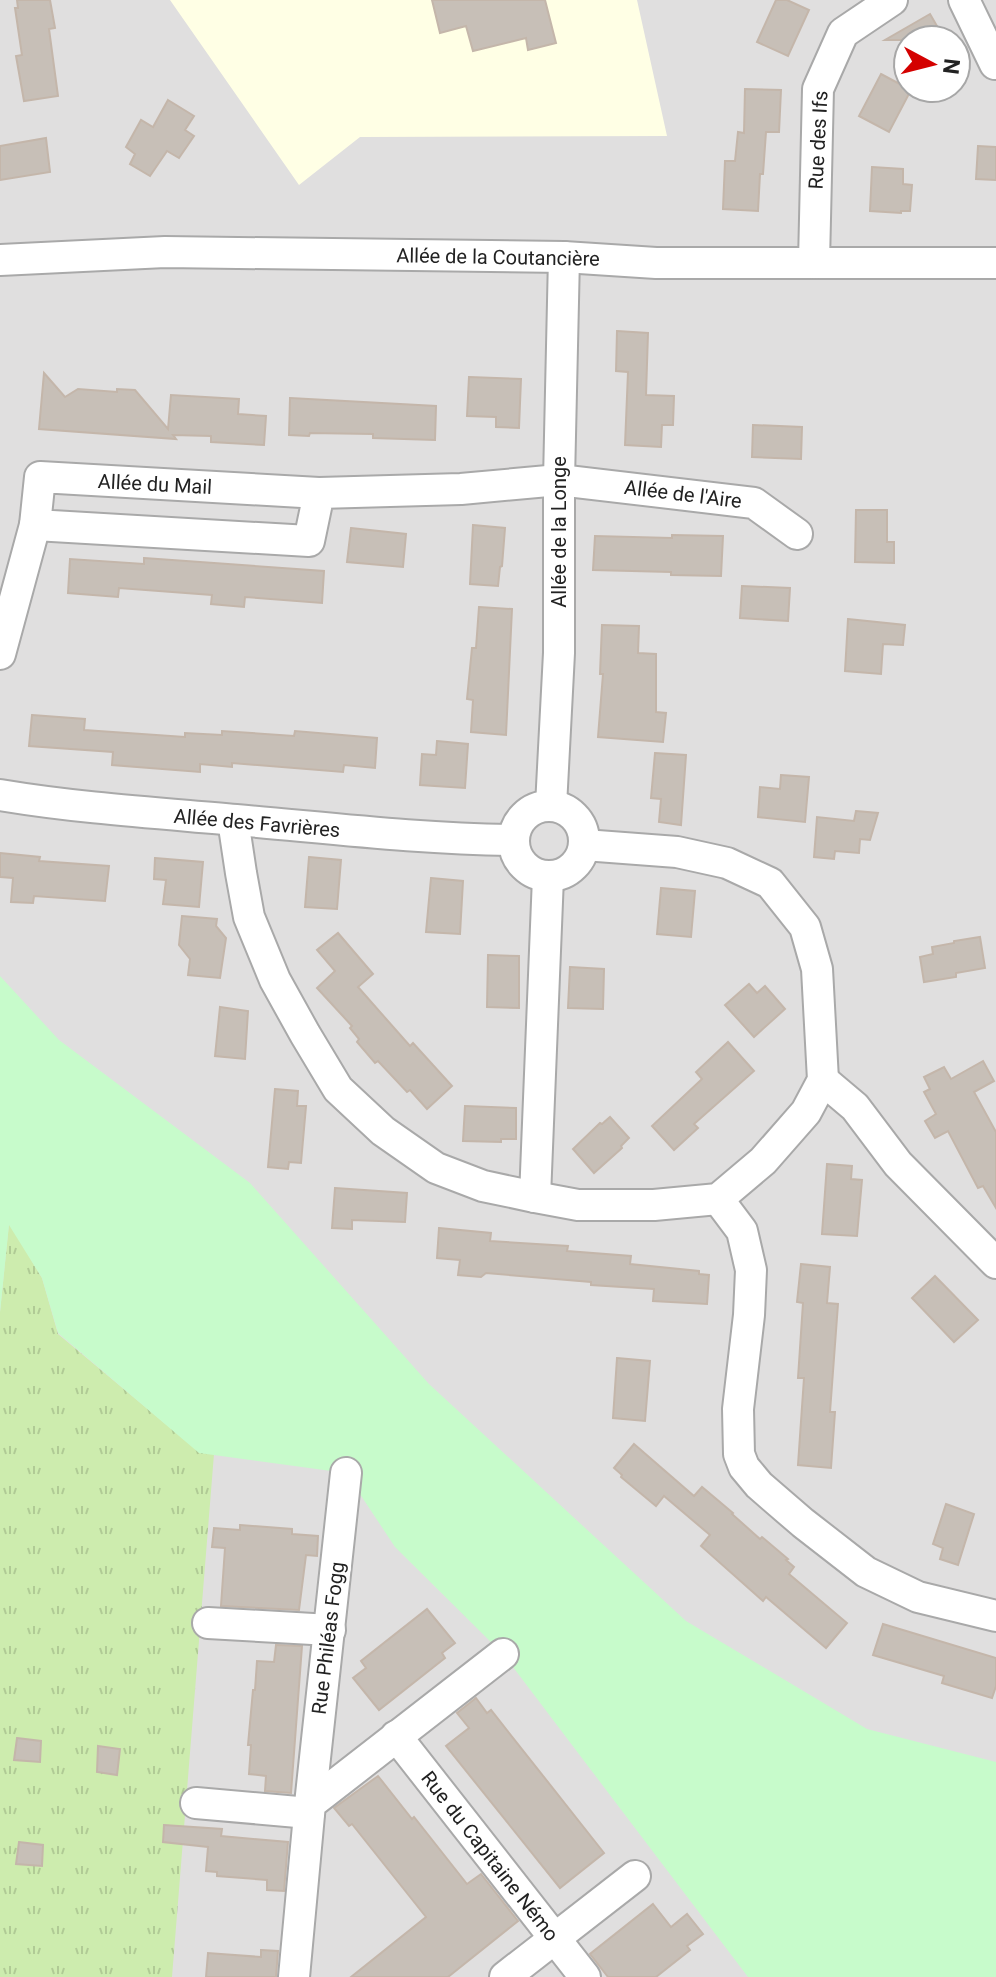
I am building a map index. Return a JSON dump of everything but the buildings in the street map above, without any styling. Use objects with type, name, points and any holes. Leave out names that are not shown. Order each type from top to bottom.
[{"type":"street","name":"Rue des Ifs","points":[[814,262],[818,89],[843,33],[892,0]]},
{"type":"street","points":[[964,0],[995,64]]},
{"type":"street","name":"Allée de la Coutancière","points":[[0,260],[165,252],[564,257],[656,263],[996,263]]},
{"type":"street","name":"Allée de la Longe","points":[[551,806],[559,653],[564,257]]},
{"type":"street","name":"Allée du Mail","points":[[0,654],[35,525],[40,477],[319,493],[461,489],[559,480]]},
{"type":"street","name":"Allée de l'Aire","points":[[559,480],[754,503],[797,534]]},
{"type":"street","points":[[35,525],[309,541],[319,493]]},
{"type":"street","name":"Allée des Favrières","points":[[0,795],[127,812],[450,839],[514,840]]},
{"type":"street","points":[[551,806],[572,814],[584,834],[584,845],[576,864],[568,871],[548,877],[527,869],[515,851],[514,840],[516,829],[530,812],[551,806]]},
{"type":"street","points":[[233,820],[249,917],[275,980],[338,1089],[383,1131],[436,1168],[483,1186],[535,1197],[578,1205],[654,1205],[718,1199],[763,1161],[806,1112],[823,1080],[817,969],[805,927],[770,883],[727,863],[677,852],[584,845]]},
{"type":"street","points":[[535,1197],[548,877]]},
{"type":"street","points":[[823,1080],[855,1107],[898,1164],[991,1249]]},
{"type":"street","points":[[718,1199],[742,1231],[751,1270],[738,1409],[738,1446],[744,1467],[759,1485],[803,1523],[866,1572],[918,1597],[996,1616]]},
{"type":"street","name":"Rue Philéas Fogg","points":[[294,1977],[309,1808],[346,1473]]},
{"type":"street","points":[[208,1623],[330,1630]]},
{"type":"street","points":[[196,1803],[309,1808],[503,1654]]},
{"type":"street","name":"Rue du Capitaine Némo","points":[[396,1736],[585,1977]]},
{"type":"street","points":[[505,1977],[635,1876]]},
{"type":"shaded area","points":[[0,0],[996,0],[996,1977],[0,1977]]},
{"type":"shaded area","points":[[170,0],[637,0],[667,136],[360,137],[299,185]]},
{"type":"green space","points":[[0,976],[59,1040],[250,1183],[429,1384],[686,1621],[867,1729],[996,1762],[996,1977],[748,1977],[503,1654],[395,1547],[346,1473],[199,1453],[58,1333],[42,1278],[9,1225],[0,1312]]},
{"type":"green space","points":[[9,1223],[42,1278],[58,1334],[199,1452],[214,1454],[172,1977],[0,1977],[0,1312]]}]
